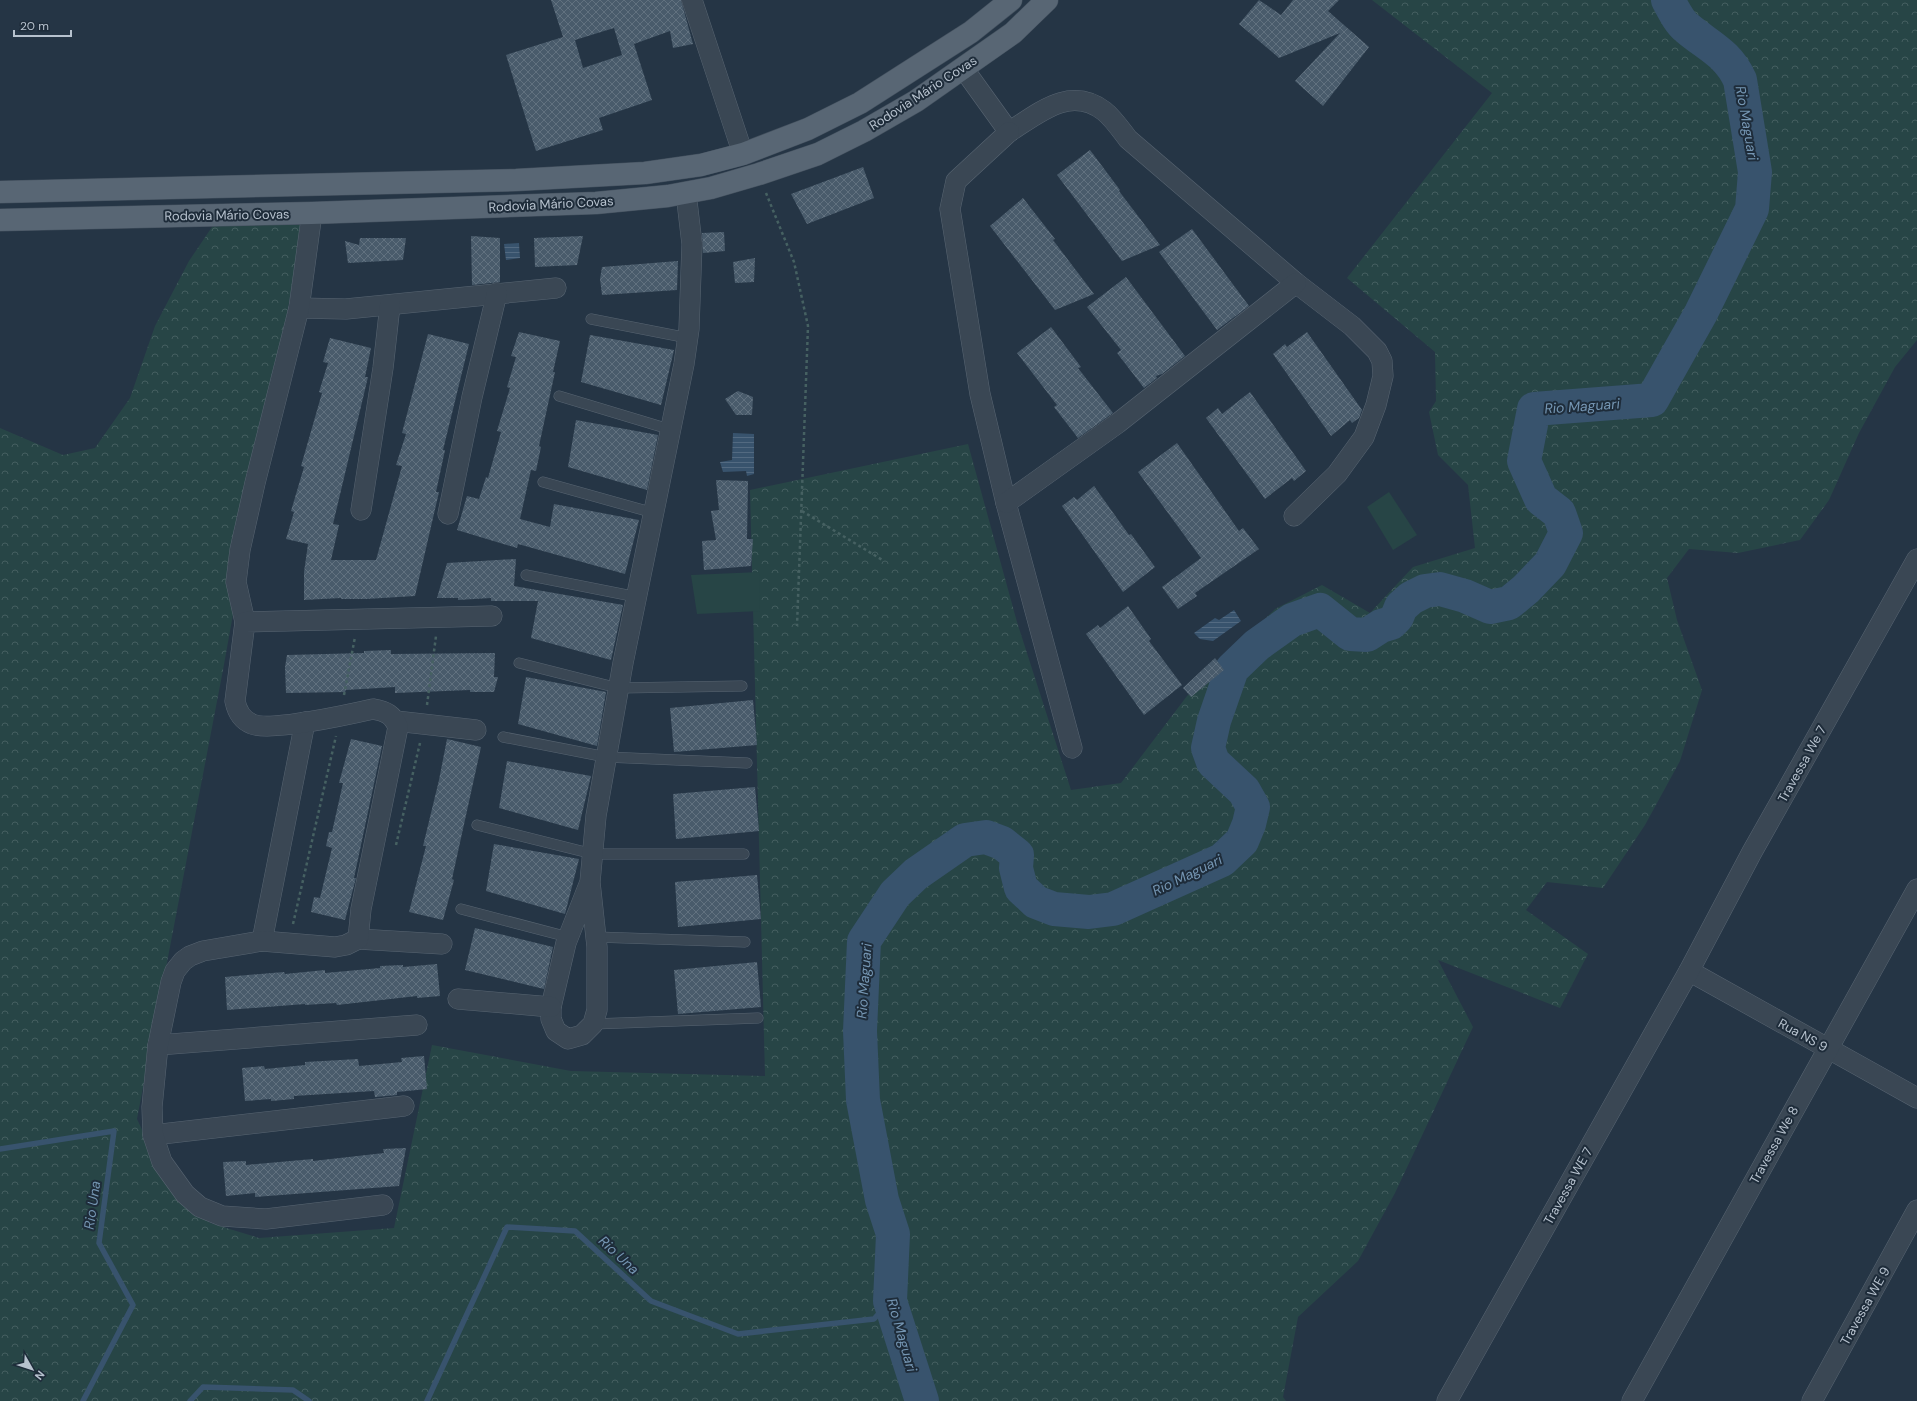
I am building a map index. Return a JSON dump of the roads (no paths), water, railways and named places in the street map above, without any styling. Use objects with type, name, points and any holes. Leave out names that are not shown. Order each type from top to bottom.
[{"type":"main road","name":"Rodovia Mário Covas","points":[[0,192],[516,180],[645,173],[701,165],[743,154],[808,130],[860,103],[971,32],[1011,0]]},
{"type":"main road","name":"Rodovia Mário Covas","points":[[0,220],[312,213],[596,203],[711,188],[818,154],[864,131],[916,101],[963,68],[1013,32],[1047,0]]},
{"type":"main road","points":[[216,186],[216,215]]},
{"type":"street","points":[[692,0],[743,154]]},
{"type":"street","points":[[963,68],[1009,132]]},
{"type":"street","points":[[1072,748],[1006,503],[980,394],[950,209],[956,181],[1009,132],[1058,103],[1071,99],[1088,102],[1104,111],[1128,139],[1296,283],[1352,326],[1378,351],[1382,360],[1383,376],[1376,405],[1364,437],[1337,474],[1294,516]]},
{"type":"street","points":[[590,882],[568,938],[551,1007],[551,1019],[556,1031],[568,1039],[582,1035],[593,1024],[597,1010],[596,937],[590,882],[596,816],[618,688],[672,430],[688,338],[692,244],[686,192]]},
{"type":"street","points":[[312,213],[299,308],[255,483],[240,550],[236,582],[245,622],[235,701],[237,710],[244,719],[252,724],[262,727],[305,722],[373,710],[387,712],[396,721],[398,727],[361,909],[358,939]]},
{"type":"street","points":[[1006,503],[1118,423],[1296,283]]},
{"type":"street","points":[[299,308],[346,309],[556,288]]},
{"type":"street","points":[[448,514],[472,397],[497,293]]},
{"type":"street","points":[[361,510],[383,368],[390,305]]},
{"type":"street","name":"Travessa We 7","points":[[1689,971],[1752,852],[1917,559]]},
{"type":"street","points":[[245,622],[492,616]]},
{"type":"street","points":[[396,721],[476,730]]},
{"type":"street","points":[[262,941],[305,722]]},
{"type":"street","name":"Travessa We 8","points":[[1632,1401],[1917,889]]},
{"type":"street","points":[[383,1205],[266,1219],[222,1216],[200,1207],[185,1194],[162,1162],[153,1135],[152,1107],[158,1045],[171,982],[175,971],[183,961],[203,950],[262,941],[335,946],[346,945],[358,939],[442,944]]},
{"type":"street","name":"Rua NS 9","points":[[1689,971],[1917,1098]]},
{"type":"street","name":"Travessa WE 7","points":[[1447,1401],[1689,971]]},
{"type":"street","points":[[458,998],[551,1007]]},
{"type":"street","points":[[158,1045],[417,1025]]},
{"type":"street","points":[[153,1135],[404,1106]]},
{"type":"street","name":"Travessa WE 9","points":[[1812,1401],[1917,1210]]},
{"type":"lane","points":[[590,319],[688,338]]},
{"type":"lane","points":[[559,396],[672,430]]},
{"type":"lane","points":[[543,482],[654,513]]},
{"type":"lane","points":[[526,575],[637,597]]},
{"type":"lane","points":[[519,663],[618,688],[742,686]]},
{"type":"lane","points":[[503,737],[606,757],[747,763]]},
{"type":"lane","points":[[477,825],[593,854],[744,854]]},
{"type":"lane","points":[[461,909],[568,938]]},
{"type":"lane","points":[[596,937],[745,942]]},
{"type":"lane","points":[[593,1024],[758,1018]]},
{"type":"water","points":[[519,243],[520,258],[506,260],[504,244]]},
{"type":"water","points":[[733,433],[754,434],[754,474],[747,476],[746,471],[723,472],[720,462],[732,460]]},
{"type":"water","points":[[1234,610],[1241,621],[1213,641],[1200,639],[1194,633],[1215,618],[1219,620]]},
{"type":"waterway","name":"Rio Maguari","points":[[922,1401],[890,1301],[893,1234],[882,1200],[863,1100],[860,1031],[864,941],[895,894],[916,874],[965,840],[986,837],[1002,843],[1017,855],[1016,868],[1021,888],[1036,902],[1054,909],[1089,912],[1113,909],[1222,860],[1242,841],[1249,824],[1253,807],[1244,791],[1213,762],[1208,748],[1214,721],[1232,669],[1257,645],[1292,620],[1320,610],[1350,634],[1367,635],[1381,626],[1391,623],[1397,617],[1401,607],[1411,598],[1425,591],[1440,589],[1465,596],[1490,607],[1509,603],[1526,589],[1550,564],[1566,533],[1559,513],[1541,499],[1524,461],[1534,409],[1652,400],[1701,313],[1752,209],[1755,172],[1740,80],[1730,63],[1723,56],[1681,22],[1668,0]]},
{"type":"waterway","name":"Rio Una","points":[[0,1149],[114,1131],[99,1243],[133,1305],[83,1401]]},
{"type":"waterway","name":"Rio Una","points":[[427,1401],[507,1227],[575,1231],[651,1301],[738,1334],[874,1319],[890,1301]]},
{"type":"waterway","name":"Rio Una","points":[[190,1401],[203,1387],[293,1390],[309,1401]]}]
